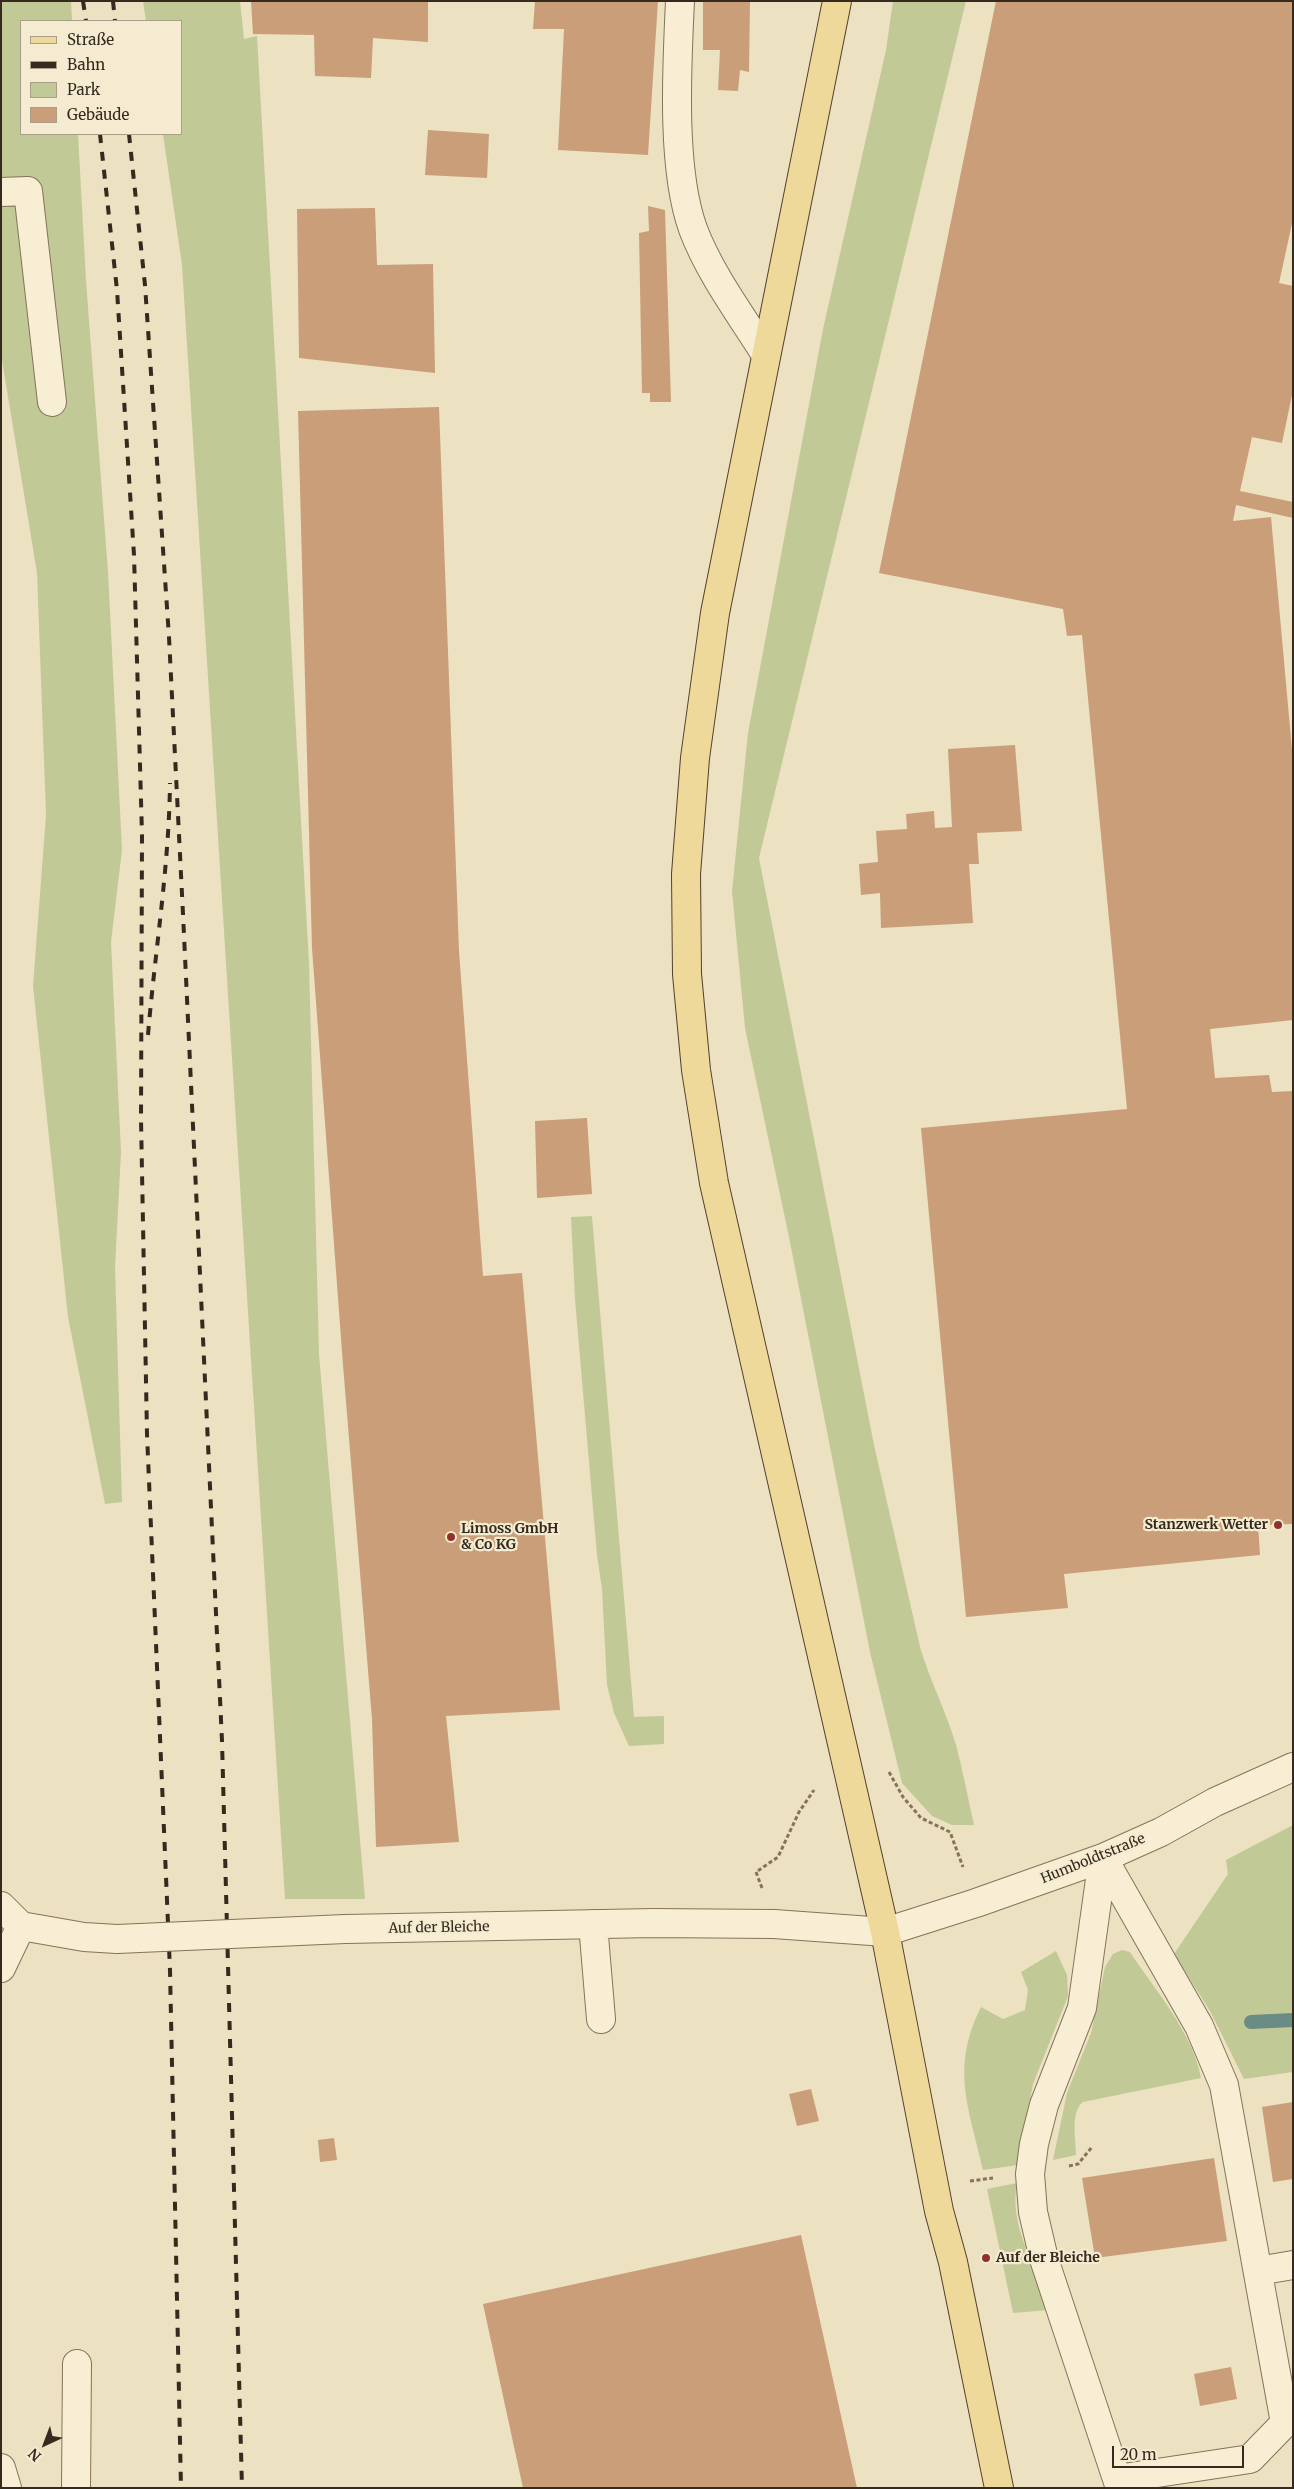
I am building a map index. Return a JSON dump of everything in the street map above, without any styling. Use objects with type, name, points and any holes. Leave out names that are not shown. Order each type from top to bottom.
[{"type":"main road","points":[[837,1],[715,613],[696,758],[686,874],[687,974],[696,1070],[714,1183],[885,1932],[939,2211],[953,2262],[999,2488]]},
{"type":"street","points":[[680,1],[677,66],[679,147],[685,196],[693,229],[710,264],[766,355]]},
{"type":"street","points":[[1,192],[28,191],[52,402]]},
{"type":"street","name":"Humboldtstraße","points":[[885,1932],[976,1903],[1103,1858],[1160,1832],[1215,1802],[1293,1767]]},
{"type":"street","points":[[1103,1858],[1199,2026],[1224,2085],[1286,2423],[1250,2459],[1118,2484],[1044,2259],[1033,2212],[1030,2174],[1034,2144],[1044,2105],[1082,2008],[1103,1858]]},
{"type":"street","points":[[1,1906],[21,1926],[1,1968]]},
{"type":"street","points":[[593,1924],[601,2019]]},
{"type":"street","name":"Auf der Bleiche","points":[[21,1926],[84,1937],[117,1939],[345,1929],[593,1924],[774,1924],[885,1932]]},
{"type":"street","points":[[1258,2271],[1293,2265]]},
{"type":"street","points":[[76,2488],[77,2364]]},
{"type":"street","points":[[1,2468],[7,2488]]},
{"type":"path","points":[[774,1924],[756,1872],[778,1857],[799,1812],[843,1747],[885,1766],[903,1797],[921,1818],[950,1832],[976,1903]]},
{"type":"path","points":[[1078,2164],[1092,2148]]},
{"type":"green space","points":[[1,1],[71,1],[72,20],[20,20],[20,135],[78,135],[86,281],[108,572],[122,850],[111,942],[121,1152],[115,1267],[122,1502],[105,1504],[68,1317],[33,986],[46,815],[37,573],[1,354]]},
{"type":"green space","points":[[143,1],[240,1],[244,39],[257,36],[309,963],[319,1354],[365,1899],[285,1899],[182,265],[163,135],[182,135],[182,20],[146,20]]},
{"type":"green space","points":[[893,1],[966,1],[759,858],[874,1445],[920,1647],[956,1745],[974,1825],[952,1825],[932,1816],[902,1783],[870,1652],[789,1237],[745,1028],[732,891],[748,733],[823,329],[886,50]]},
{"type":"green space","points":[[592,1216],[634,1717],[664,1716],[664,1744],[629,1746],[614,1713],[607,1685],[602,1589],[597,1555],[575,1299],[571,1217]]},
{"type":"green space","points":[[1293,1825],[1293,2072],[1244,2079],[1210,2011],[1174,1954],[1228,1874],[1226,1860]]},
{"type":"green space","points":[[1122,1950],[1130,1952],[1182,2028],[1197,2061],[1201,2078],[1083,2102],[1076,2112],[1075,2119],[1076,2155],[1053,2160],[1067,2093],[1091,2033],[1105,1967],[1113,1954]]},
{"type":"green space","points":[[1056,1951],[1067,1975],[1068,1996],[1033,2084],[1018,2165],[983,2170],[965,2088],[966,2050],[972,2029],[981,2007],[1003,2019],[1025,2010],[1028,1990],[1021,1972]]},
{"type":"green space","points":[[1017,2183],[1015,2200],[1021,2232],[1049,2310],[1013,2313],[987,2189]]},
{"type":"building","points":[[251,1],[428,1],[428,42],[373,38],[371,78],[315,76],[314,35],[253,34]]},
{"type":"building","points":[[535,1],[658,1],[648,155],[558,150],[564,29],[533,29]]},
{"type":"building","points":[[703,1],[750,1],[749,72],[740,70],[738,91],[718,90],[720,50],[703,50]]},
{"type":"building","points":[[996,1],[1293,1],[1293,219],[1279,283],[1293,286],[1293,390],[1282,443],[1252,437],[1240,491],[1293,502],[1293,518],[1236,505],[1233,521],[1271,517],[1293,761],[1293,1020],[1210,1029],[1215,1078],[1269,1075],[1272,1092],[1293,1091],[1293,1524],[1258,1525],[1260,1555],[1064,1574],[1068,1608],[966,1617],[921,1128],[1127,1109],[1082,635],[1067,636],[1063,609],[879,573]]},
{"type":"building","points":[[428,130],[489,134],[487,178],[425,175]]},
{"type":"building","points":[[648,206],[665,210],[671,402],[650,402],[650,393],[642,393],[639,233],[649,231]]},
{"type":"building","points":[[375,208],[377,265],[433,264],[435,373],[299,358],[297,209]]},
{"type":"building","points":[[439,407],[459,951],[483,1276],[522,1273],[560,1710],[446,1716],[459,1842],[376,1847],[372,1719],[312,948],[298,411]]},
{"type":"building","points":[[1015,745],[1022,831],[977,833],[979,864],[969,864],[973,923],[881,928],[880,893],[861,895],[859,864],[878,862],[876,831],[907,829],[906,814],[934,811],[935,828],[952,827],[948,749]]},
{"type":"building","points":[[587,1118],[592,1194],[537,1198],[535,1121]]},
{"type":"building","points":[[811,2089],[819,2121],[797,2126],[789,2094]]},
{"type":"building","points":[[1293,2102],[1293,2179],[1273,2182],[1262,2107]]},
{"type":"building","points":[[334,2138],[337,2160],[320,2162],[318,2140]]},
{"type":"building","points":[[1214,2158],[1227,2241],[1095,2258],[1082,2178]]},
{"type":"building","points":[[801,2235],[857,2488],[523,2488],[483,2304]]},
{"type":"building","points":[[1231,2367],[1237,2399],[1200,2406],[1194,2374]]},
{"type":"waterway","points":[[1251,2022],[1293,2020]]},
{"type":"railway","points":[[83,1],[86,20]]},
{"type":"railway","points":[[113,1],[115,20]]},
{"type":"railway","points":[[100,135],[117,290],[134,555],[142,835],[141,1119],[147,1434],[170,1970],[181,2488]]},
{"type":"railway","points":[[129,135],[145,285],[169,637],[183,914],[222,1741],[242,2488]]},
{"type":"railway","points":[[148,1035],[164,878],[170,783]]},
{"type":"place","name":"Stanzwerk Wetter","points":[[1278,1525]]},
{"type":"place","name":"Limoss GmbH & Co KG","points":[[451,1537]]},
{"type":"place","name":"Auf der Bleiche","points":[[986,2258]]}]
